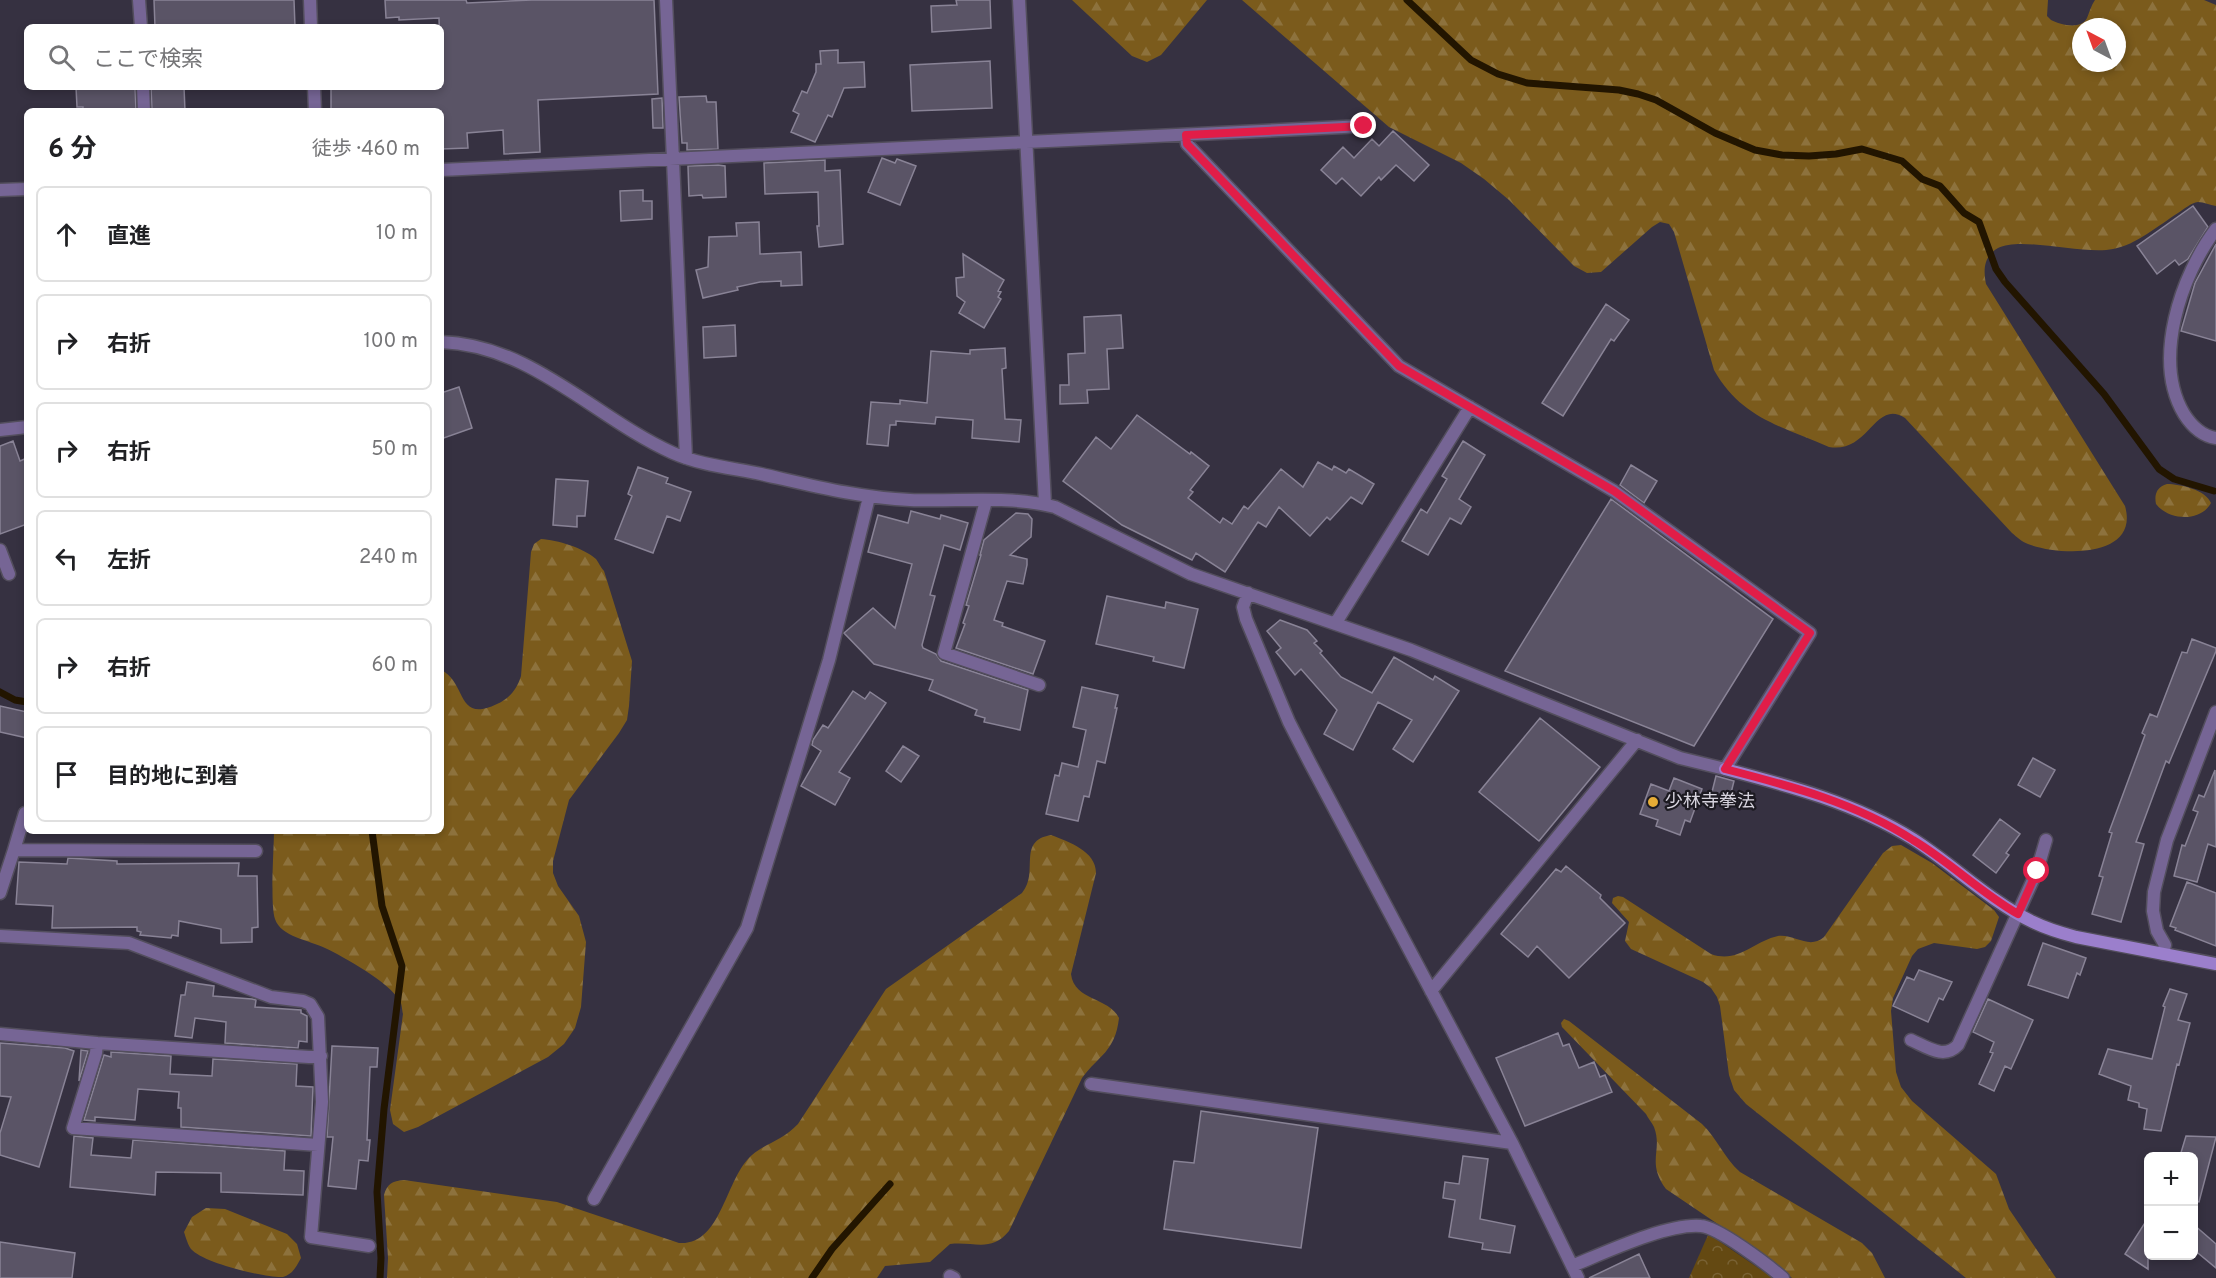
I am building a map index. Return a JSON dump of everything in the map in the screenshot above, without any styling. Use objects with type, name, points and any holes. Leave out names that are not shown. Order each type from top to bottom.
[{"type":"street","points":[[140,0],[141,24]]},
{"type":"street","points":[[310,0],[311,24]]},
{"type":"street","points":[[666,0],[686,458]]},
{"type":"street","points":[[1019,0],[1045,504]]},
{"type":"street","points":[[143,90],[144,108]]},
{"type":"street","points":[[314,90],[315,108]]},
{"type":"street","points":[[444,170],[1364,126]]},
{"type":"street","points":[[1186,135],[1187,144],[1399,366],[1614,491],[1810,633],[1725,769]]},
{"type":"street","points":[[0,190],[24,189]]},
{"type":"street","points":[[2216,229],[2195,260],[2185,283],[2178,307],[2169,366],[2171,384],[2186,417],[2198,430],[2216,438]]},
{"type":"street","points":[[444,342],[470,346],[518,360],[657,446],[686,458],[869,497],[916,501],[1017,500],[1045,504],[1072,515],[1168,564],[1411,650],[1680,758],[1826,797],[1884,823],[1938,855],[2018,914],[2054,931],[2216,964]]},
{"type":"street","points":[[1335,624],[1470,407]]},
{"type":"street","points":[[0,430],[24,428]]},
{"type":"street","points":[[594,1199],[747,928],[829,660],[869,497]]},
{"type":"street","points":[[986,501],[945,653],[1039,686]]},
{"type":"street","points":[[0,550],[9,574]]},
{"type":"street","points":[[1248,593],[1243,607],[1246,619],[1289,722],[1512,1143],[1575,1272],[1660,1233],[1688,1226],[1703,1226],[1716,1231],[1783,1278]]},
{"type":"street","points":[[2163,954],[2165,945],[2157,931],[2153,911],[2154,892],[2167,840],[2216,712]]},
{"type":"street","points":[[1431,991],[1637,740]]},
{"type":"street","points":[[0,893],[24,816]]},
{"type":"street","points":[[1911,1040],[1938,1052],[1946,1053],[1958,1045],[2037,871],[2046,840]]},
{"type":"street","points":[[14,850],[256,851]]},
{"type":"street","points":[[0,936],[129,943],[271,997],[310,1004],[318,1017],[322,1102],[310,1237],[369,1246]]},
{"type":"street","points":[[0,1034],[97,1043],[321,1056]]},
{"type":"street","points":[[97,1043],[73,1128],[318,1145]]},
{"type":"street","points":[[1091,1084],[1512,1143]]},
{"type":"green space","points":[[1072,0],[1207,0],[1161,55],[1147,62],[1132,56]]},
{"type":"green space","points":[[1242,0],[2048,0],[2047,16],[2055,22],[2072,25],[2072,72],[2126,72],[2126,18],[2087,18],[2095,0],[2204,0],[2216,5],[2216,206],[2198,202],[2188,206],[2139,239],[2122,247],[2086,250],[2037,245],[2008,245],[1993,251],[1986,263],[1986,284],[2125,506],[2126,523],[2121,536],[2109,544],[2094,549],[2058,551],[2024,542],[2012,533],[1905,418],[1895,414],[1886,415],[1878,420],[1854,443],[1843,447],[1829,447],[1764,419],[1737,399],[1714,370],[1674,232],[1669,224],[1660,222],[1601,272],[1587,273],[1574,266],[1509,200],[1461,163],[1389,127]]},
{"type":"green space","points":[[2167,484],[2198,491],[2211,503],[2199,514],[2192,516],[2176,516],[2168,513],[2156,504],[2155,500],[2159,489]]},
{"type":"green space","points":[[541,539],[555,541],[585,551],[596,559],[604,571],[632,661],[627,720],[569,800],[553,861],[553,873],[558,886],[579,916],[586,942],[581,1007],[575,1028],[564,1044],[548,1057],[418,1127],[404,1132],[393,1124],[390,1110],[403,1014],[401,1002],[386,986],[366,971],[325,948],[289,934],[278,925],[273,901],[274,834],[444,834],[444,672],[455,683],[468,705],[475,709],[484,709],[497,704],[512,693],[521,676],[531,552],[534,544]]},
{"type":"green space","points":[[1051,835],[1080,848],[1087,853],[1095,865],[1096,873],[1071,974],[1078,989],[1108,1006],[1119,1018],[1110,1046],[1082,1078],[1009,1231],[1002,1238],[982,1245],[950,1244],[930,1262],[885,1266],[877,1278],[387,1278],[384,1195],[388,1186],[400,1180],[557,1202],[679,1243],[693,1241],[705,1234],[722,1209],[743,1166],[752,1155],[787,1134],[798,1124],[886,989],[1022,893],[1027,885],[1031,850],[1034,844],[1040,838]]},
{"type":"green space","points":[[1901,845],[1932,863],[1994,910],[1999,917],[1991,941],[1985,947],[1977,949],[1934,943],[1918,949],[1912,956],[1893,998],[1891,1011],[1896,1072],[1901,1087],[1912,1101],[1996,1174],[2009,1209],[2056,1278],[1966,1278],[1746,1104],[1734,1090],[1729,1075],[1720,1006],[1711,988],[1703,982],[1631,949],[1625,941],[1629,922],[1612,903],[1613,898],[1623,897],[1711,954],[1721,956],[1738,954],[1778,936],[1807,942],[1818,941],[1824,937],[1883,853],[1892,846]]},
{"type":"green space","points":[[1564,1019],[1702,1124],[1740,1172],[1862,1243],[1872,1253],[1885,1278],[1792,1278],[1771,1260],[1666,1189],[1657,1171],[1657,1143],[1653,1125],[1646,1114],[1562,1027],[1561,1023]]},
{"type":"green space","points":[[206,1208],[225,1209],[287,1234],[297,1244],[301,1258],[296,1267],[286,1276],[274,1277],[235,1269],[198,1254],[191,1249],[184,1232],[192,1217]]},
{"type":"green space","points":[[1708,1235],[1713,1237],[1773,1278],[1689,1278]]},
{"type":"building","points":[[154,0],[294,0],[295,24],[155,24]]},
{"type":"building","points":[[385,0],[466,0],[467,3],[532,0],[654,0],[658,94],[538,100],[540,152],[504,154],[503,130],[467,133],[468,148],[444,149],[444,108],[331,108],[331,90],[444,90],[444,24],[439,24],[439,18],[399,20],[399,17],[386,18]]},
{"type":"building","points":[[956,0],[990,0],[991,28],[932,32],[931,6],[957,5]]},
{"type":"building","points":[[838,50],[838,63],[864,62],[865,87],[844,88],[832,117],[828,115],[815,142],[791,132],[799,114],[793,111],[802,91],[807,93],[816,72],[816,64],[821,64],[820,51]]},
{"type":"building","points":[[990,61],[992,108],[912,111],[910,65]]},
{"type":"building","points":[[76,90],[135,90],[136,108],[77,107]]},
{"type":"building","points":[[151,90],[184,90],[185,108],[152,108]]},
{"type":"building","points":[[706,96],[707,102],[716,102],[718,149],[687,150],[687,143],[682,143],[679,97]]},
{"type":"building","points":[[662,98],[663,128],[653,128],[652,99]]},
{"type":"building","points":[[1393,131],[1429,165],[1414,181],[1396,165],[1381,180],[1379,177],[1361,196],[1342,178],[1336,184],[1321,170],[1343,147],[1354,158],[1372,139],[1379,146]]},
{"type":"building","points":[[882,158],[895,163],[897,159],[916,166],[900,205],[868,192]]},
{"type":"building","points":[[825,160],[825,171],[840,170],[843,244],[819,247],[818,192],[765,194],[764,163]]},
{"type":"building","points":[[688,166],[725,166],[726,197],[689,196]]},
{"type":"building","points":[[643,190],[643,201],[652,201],[652,219],[621,221],[620,191]]},
{"type":"building","points":[[2193,206],[2208,227],[2188,259],[2179,265],[2175,260],[2157,274],[2137,246]]},
{"type":"building","points":[[759,222],[760,254],[801,252],[802,285],[781,286],[781,281],[760,282],[703,298],[696,270],[708,267],[709,237],[737,236],[736,223]]},
{"type":"building","points":[[2216,244],[2216,341],[2181,331],[2195,283]]},
{"type":"building","points":[[963,254],[1004,280],[998,291],[1001,292],[998,297],[1001,299],[984,328],[959,313],[965,302],[957,296],[956,278],[964,277]]},
{"type":"building","points":[[1606,304],[1629,320],[1614,341],[1611,339],[1563,416],[1542,403]]},
{"type":"building","points":[[1121,315],[1123,348],[1107,349],[1109,389],[1087,390],[1088,403],[1060,404],[1060,385],[1069,385],[1068,354],[1085,353],[1084,317]]},
{"type":"building","points":[[735,325],[736,356],[704,358],[703,327]]},
{"type":"building","points":[[1005,348],[1006,368],[1002,369],[1005,419],[1021,420],[1019,442],[972,438],[973,420],[936,417],[935,424],[896,421],[896,425],[890,425],[888,446],[867,444],[871,402],[900,404],[900,400],[927,403],[931,351],[970,354],[970,350]]},
{"type":"building","points":[[459,387],[472,428],[444,438],[444,392]]},
{"type":"building","points":[[1137,415],[1209,466],[1190,490],[1193,492],[1188,498],[1220,523],[1223,518],[1232,524],[1244,506],[1248,509],[1281,469],[1303,487],[1318,462],[1332,470],[1334,466],[1346,473],[1349,469],[1374,484],[1362,504],[1351,497],[1330,520],[1327,517],[1310,536],[1279,507],[1266,527],[1258,522],[1225,572],[1196,553],[1192,560],[1122,525],[1063,481],[1096,437],[1111,449]]},
{"type":"building","points":[[13,441],[20,461],[24,459],[24,525],[0,534],[0,446]]},
{"type":"building","points":[[1463,441],[1485,455],[1459,499],[1471,507],[1461,524],[1450,518],[1428,555],[1402,541],[1421,509],[1427,513],[1447,479],[1442,476]]},
{"type":"building","points":[[1631,465],[1657,481],[1644,503],[1620,485]]},
{"type":"building","points":[[638,467],[668,478],[666,483],[691,492],[680,521],[667,516],[653,553],[615,539],[632,496],[628,494]]},
{"type":"building","points":[[556,479],[588,481],[585,516],[577,516],[577,527],[553,525]]},
{"type":"building","points":[[1611,499],[1773,619],[1694,746],[1505,671]]},
{"type":"building","points":[[911,511],[940,519],[941,515],[968,523],[960,550],[944,545],[930,595],[935,596],[923,648],[936,654],[941,661],[1028,690],[1020,730],[984,722],[985,718],[975,715],[977,710],[929,690],[933,680],[874,664],[844,633],[873,608],[895,628],[912,564],[868,552],[878,515],[908,523]]},
{"type":"building","points":[[1016,513],[1028,514],[1032,519],[1031,537],[1010,555],[1027,559],[1027,565],[1023,584],[1007,581],[994,620],[1003,623],[1002,626],[1045,641],[1033,674],[956,648],[965,624],[963,623],[969,606],[966,605],[984,540]]},
{"type":"building","points":[[1107,596],[1165,608],[1166,602],[1198,609],[1184,668],[1153,661],[1154,657],[1096,644]]},
{"type":"building","points":[[1280,620],[1307,630],[1317,641],[1314,643],[1322,651],[1320,653],[1341,677],[1372,693],[1394,657],[1433,680],[1435,676],[1459,691],[1413,762],[1393,749],[1412,720],[1378,702],[1353,750],[1324,734],[1337,710],[1301,669],[1295,675],[1276,652],[1281,648],[1267,631]]},
{"type":"building","points":[[2192,639],[2216,648],[2216,651],[2169,763],[2166,761],[2136,842],[2144,844],[2121,922],[2092,914],[2103,877],[2099,876],[2112,833],[2109,832],[2145,735],[2142,733],[2150,714],[2157,717],[2182,652],[2187,653]]},
{"type":"building","points":[[1082,687],[1118,695],[1105,763],[1097,761],[1089,797],[1084,796],[1078,821],[1046,814],[1055,775],[1059,776],[1062,763],[1078,767],[1086,730],[1073,727]]},
{"type":"building","points":[[853,691],[865,699],[870,692],[886,703],[839,772],[850,778],[835,805],[801,786],[821,751],[812,745],[813,740],[823,725],[828,728]]},
{"type":"building","points":[[0,706],[24,711],[24,737],[0,732]]},
{"type":"building","points":[[1540,718],[1600,767],[1539,841],[1479,792]]},
{"type":"building","points":[[903,746],[919,756],[901,782],[886,771]]},
{"type":"building","points":[[2033,758],[2055,770],[2040,797],[2018,785]]},
{"type":"building","points":[[2215,770],[2216,847],[2208,844],[2197,882],[2174,876],[2182,845],[2185,846],[2198,812],[2193,810],[2199,795],[2204,797]]},
{"type":"building","points":[[1716,776],[1734,781],[1729,801],[1711,796]]},
{"type":"building","points":[[1674,778],[1702,789],[1690,822],[1685,820],[1680,835],[1656,826],[1658,820],[1640,814],[1651,784],[1669,791]]},
{"type":"building","points":[[2000,819],[2020,834],[2006,853],[2009,855],[1996,873],[1973,855]]},
{"type":"building","points":[[68,858],[117,861],[117,864],[239,863],[238,876],[257,876],[258,927],[252,928],[252,942],[221,943],[221,929],[179,921],[178,936],[172,935],[171,938],[140,935],[141,932],[137,931],[137,927],[52,928],[53,906],[16,904],[19,862],[67,864]]},
{"type":"building","points":[[1566,866],[1601,895],[1600,898],[1625,923],[1569,978],[1537,946],[1528,957],[1501,934],[1556,869],[1561,872]]},
{"type":"building","points":[[2187,882],[2216,893],[2216,946],[2170,926]]},
{"type":"building","points":[[2043,943],[2086,958],[2080,975],[2077,973],[2068,998],[2028,985]]},
{"type":"building","points":[[1919,970],[1952,982],[1943,1000],[1939,998],[1928,1022],[1893,1006],[1907,977],[1914,980]]},
{"type":"building","points":[[187,982],[214,986],[213,996],[256,1000],[255,1007],[301,1010],[301,1013],[307,1016],[307,1042],[299,1041],[298,1048],[225,1043],[226,1022],[195,1018],[192,1038],[175,1036],[181,995],[185,995]]},
{"type":"building","points":[[2170,989],[2187,994],[2178,1020],[2190,1023],[2179,1065],[2177,1064],[2161,1131],[2144,1129],[2147,1109],[2139,1107],[2139,1103],[2128,1100],[2131,1086],[2099,1074],[2108,1049],[2152,1059],[2165,1007],[2163,1006]]},
{"type":"building","points":[[1988,999],[2033,1020],[2011,1069],[2005,1066],[1994,1091],[1979,1084],[1993,1053],[1990,1052],[1994,1042],[1973,1032]]},
{"type":"building","points":[[1558,1033],[1563,1046],[1569,1044],[1579,1068],[1594,1062],[1600,1077],[1605,1075],[1612,1092],[1525,1126],[1496,1058]]},
{"type":"building","points":[[0,1043],[65,1048],[74,1051],[39,1167],[0,1155],[0,1133],[11,1097],[0,1096]]},
{"type":"building","points":[[332,1046],[378,1048],[377,1067],[370,1067],[368,1161],[359,1160],[356,1189],[328,1186],[333,1137],[327,1137]]},
{"type":"building","points":[[81,1050],[88,1051],[79,1081]]},
{"type":"building","points":[[111,1052],[171,1056],[170,1074],[212,1076],[213,1059],[297,1064],[296,1086],[313,1087],[311,1136],[181,1127],[181,1108],[178,1108],[179,1092],[138,1089],[135,1120],[95,1117],[95,1121],[84,1120],[104,1055],[111,1057]]},
{"type":"building","points":[[1201,1111],[1318,1128],[1301,1248],[1164,1229],[1174,1161],[1194,1163]]},
{"type":"building","points":[[74,1136],[93,1138],[91,1155],[131,1158],[133,1140],[285,1151],[284,1170],[304,1171],[303,1195],[221,1192],[221,1173],[156,1172],[155,1195],[70,1187]]},
{"type":"building","points":[[2186,1136],[2216,1137],[2199,1202],[2198,1152],[2181,1152]]},
{"type":"building","points":[[1463,1156],[1488,1159],[1480,1219],[1515,1226],[1510,1253],[1482,1249],[1483,1243],[1449,1237],[1455,1200],[1443,1198],[1445,1182],[1459,1184]]},
{"type":"building","points":[[2144,1224],[2144,1260],[2148,1260],[2148,1269],[2125,1254]]},
{"type":"building","points":[[2198,1228],[2216,1244],[2216,1268],[2198,1253]]},
{"type":"building","points":[[0,1242],[75,1253],[72,1278],[0,1278]]},
{"type":"building","points":[[1639,1254],[1650,1278],[1589,1278]]},
{"type":"waterway","points":[[1407,0],[1471,60],[1498,74],[1527,83],[1619,90],[1638,94],[1656,100],[1715,133],[1755,150],[1782,155],[1809,156],[1862,149],[1902,161],[1922,179],[1940,186],[1964,213],[1979,222],[1996,269],[2005,282],[2104,394],[2159,469],[2174,479],[2214,491]]},
{"type":"waterway","points":[[0,692],[15,700],[24,702]]},
{"type":"waterway","points":[[372,834],[382,906],[402,966],[384,1109],[377,1192],[380,1278]]},
{"type":"waterway","points":[[812,1278],[832,1249],[890,1184]]},
{"type":"place","name":"少林寺拳法","points":[[1653,802]]},
{"type":"route","points":[[1364,126],[1186,135],[1187,144],[1399,366],[1614,491],[1810,633],[1725,769],[1826,797],[1884,823],[1938,855],[2018,914],[2037,871]]}]
